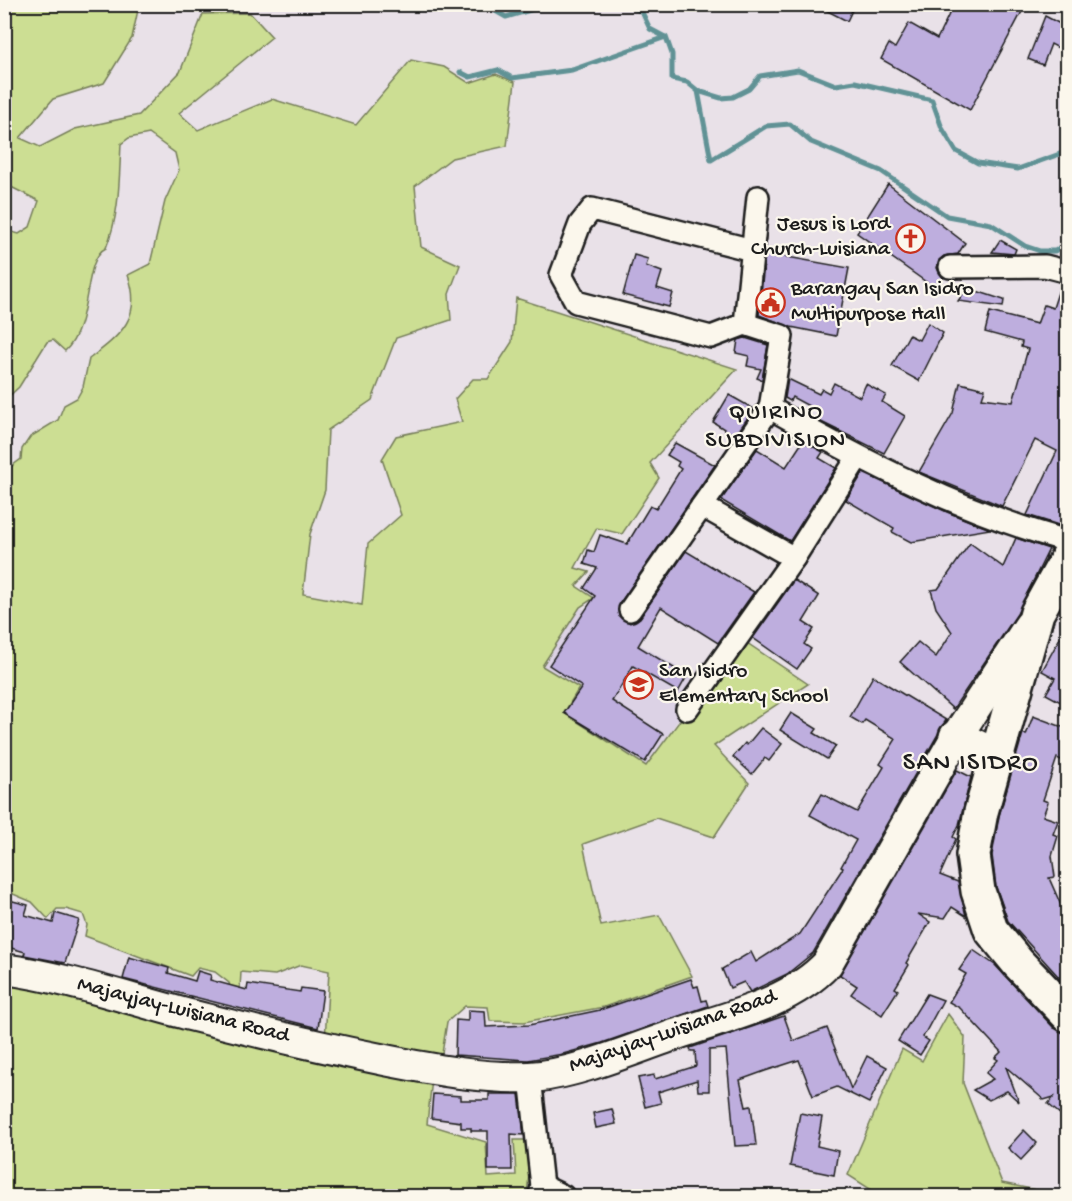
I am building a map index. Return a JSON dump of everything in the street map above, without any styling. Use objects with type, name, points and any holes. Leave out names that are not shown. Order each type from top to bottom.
[{"type":"main road","points":[[1068,557],[1037,613],[981,812],[974,855],[978,891],[991,930],[1018,963],[1068,1015]]},
{"type":"main road","points":[[956,737],[998,757]]},
{"type":"street","points":[[745,324],[758,197]]},
{"type":"street","points":[[630,610],[770,408],[782,336],[745,324],[711,337],[576,302],[561,275],[580,224],[592,209],[752,250]]},
{"type":"street","points":[[950,267],[1044,266],[1068,272]]},
{"type":"street","points":[[770,408],[858,457],[1018,528],[1068,541]]},
{"type":"street","points":[[687,709],[794,558],[858,457]]},
{"type":"street","points":[[702,506],[794,558]]},
{"type":"street","name":"Majayjay-Luisiana Road","points":[[4,969],[38,974],[194,1016],[346,1052],[457,1074],[530,1077],[591,1064],[713,1022],[782,996],[812,980],[827,964],[956,737],[1037,613]]},
{"type":"street","points":[[530,1077],[541,1191],[563,1197]]},
{"type":"shaded area","name":"San Isidro Elementary School","points":[[580,607],[703,683],[647,766],[563,713],[542,666]]},
{"type":"green space","points":[[5,5],[139,5],[132,38],[104,83],[53,99],[20,138],[40,147],[75,129],[139,115],[180,72],[203,14],[250,13],[272,37],[179,113],[198,130],[272,99],[356,125],[411,60],[444,67],[469,83],[496,74],[515,82],[507,146],[452,158],[415,186],[421,247],[460,265],[449,294],[451,320],[396,338],[372,400],[328,430],[325,490],[310,534],[303,594],[362,605],[368,544],[401,515],[382,459],[396,436],[462,422],[455,399],[473,379],[488,379],[512,342],[516,298],[737,369],[650,463],[659,478],[622,534],[597,528],[575,568],[589,572],[576,586],[594,598],[580,607],[542,666],[579,688],[564,713],[646,766],[741,639],[808,684],[714,746],[749,783],[714,837],[656,818],[583,844],[601,926],[659,915],[692,976],[604,1007],[524,1022],[490,1021],[488,1007],[465,1006],[447,1022],[440,1066],[325,1041],[329,971],[301,965],[275,975],[241,972],[240,989],[230,988],[229,983],[215,972],[198,968],[191,976],[85,936],[87,925],[83,914],[57,909],[48,919],[32,902],[11,893],[5,898],[5,471],[21,459],[22,449],[30,437],[58,420],[64,405],[77,398],[83,387],[89,359],[111,342],[126,324],[133,302],[128,275],[150,264],[165,201],[179,170],[175,153],[149,134],[129,138],[121,144],[118,197],[111,235],[106,248],[98,255],[93,265],[84,310],[74,340],[65,351],[53,340],[47,342],[19,387],[5,400],[5,230],[19,234],[30,227],[39,201],[5,184]]},
{"type":"green space","points":[[4,976],[432,1079],[427,1124],[486,1142],[488,1177],[516,1175],[514,1140],[532,1140],[527,1196],[5,1196]]},
{"type":"green space","points":[[948,1014],[965,1037],[963,1083],[1002,1183],[1041,1191],[1048,1196],[881,1196],[848,1175],[902,1049],[922,1061]]},
{"type":"building","points":[[814,4],[855,4],[847,21]]},
{"type":"building","points":[[954,4],[1026,4],[970,110],[881,59],[889,44],[895,48],[909,23],[937,39]]},
{"type":"building","points":[[1045,16],[1068,28],[1068,53],[1051,44],[1043,65],[1028,59]]},
{"type":"building","name":"Jesus is Lord Church-Luisiana","points":[[888,184],[965,243],[958,254],[944,256],[939,260],[937,268],[943,278],[936,289],[857,233]]},
{"type":"building","points":[[1000,240],[1016,249],[1014,254],[992,252]]},
{"type":"building","points":[[765,253],[849,268],[836,336],[791,327],[759,315]]},
{"type":"building","points":[[634,255],[648,259],[646,266],[662,272],[657,288],[673,293],[669,307],[623,295]]},
{"type":"building","points":[[1061,283],[1068,284],[1068,528],[1027,515],[1057,451],[1035,440],[1002,506],[919,472],[953,413],[960,383],[985,389],[982,398],[1013,402],[1028,349],[1021,347],[1022,342],[985,332],[990,312],[1037,324],[1044,305],[1053,308]]},
{"type":"building","points":[[967,288],[1004,300],[1003,307],[958,301]]},
{"type":"building","points":[[928,323],[943,333],[919,381],[892,366],[909,335],[919,340]]},
{"type":"building","points":[[745,338],[768,345],[762,380],[757,378],[761,369],[747,366],[749,356],[736,353],[738,340]]},
{"type":"building","points":[[788,379],[819,394],[822,389],[829,393],[834,383],[860,397],[866,384],[886,395],[882,402],[905,416],[884,453],[817,420],[818,411],[792,397],[790,401],[785,398]]},
{"type":"building","points":[[729,395],[754,409],[735,436],[713,422]]},
{"type":"building","points":[[803,441],[823,452],[819,458],[836,468],[790,541],[721,500],[757,449],[786,467]]},
{"type":"building","points":[[675,443],[715,465],[620,603],[619,616],[630,623],[640,618],[686,551],[754,592],[718,643],[661,607],[638,646],[687,676],[678,692],[633,666],[612,701],[663,734],[645,762],[564,713],[582,687],[549,665],[595,596],[584,588],[597,568],[584,564],[588,550],[594,552],[600,535],[627,544],[650,506],[656,509],[681,469],[677,466],[679,462],[667,455]]},
{"type":"building","points":[[863,473],[990,529],[911,542],[892,532],[894,528],[846,500]]},
{"type":"building","points":[[1016,538],[1049,549],[1017,614],[953,709],[900,662],[918,642],[936,657],[952,632],[936,608],[931,590],[938,589],[970,543],[1003,567]]},
{"type":"building","points":[[794,580],[819,596],[803,622],[814,629],[804,644],[811,649],[797,669],[753,638]]},
{"type":"building","points":[[1068,623],[1068,706],[1046,694],[1055,678],[1042,671]]},
{"type":"building","points":[[873,676],[946,720],[813,953],[787,974],[750,992],[744,982],[730,988],[722,969],[751,952],[756,962],[800,934],[843,868],[841,867],[856,840],[810,815],[822,794],[857,812],[884,767],[880,764],[896,739],[865,720],[862,724],[850,717]]},
{"type":"building","points":[[791,713],[817,729],[814,733],[836,746],[827,759],[780,730]]},
{"type":"building","points":[[1033,716],[1068,729],[1068,763],[1057,758],[1043,800],[1048,802],[1043,816],[1058,821],[1053,834],[1058,836],[1052,856],[1055,877],[1049,878],[1068,921],[1068,987],[1008,921],[996,887],[992,855],[999,816],[1023,733],[1026,735]]},
{"type":"building","points":[[761,728],[782,744],[769,761],[765,758],[752,774],[733,757]]},
{"type":"building","points":[[957,770],[971,777],[959,825],[953,837],[956,839],[940,875],[958,882],[966,916],[952,907],[945,918],[918,914],[930,922],[906,963],[909,965],[895,988],[898,990],[882,1015],[851,994],[857,986],[840,975]]},
{"type":"building","points":[[9,900],[28,905],[25,915],[53,923],[55,913],[79,920],[65,963],[24,955],[25,952],[4,946],[4,916]]},
{"type":"building","points":[[973,950],[995,965],[1054,1028],[1068,1033],[1068,1121],[1048,1104],[1054,1097],[1044,1100],[1006,1067],[1019,1102],[1007,1091],[989,1100],[973,1090],[993,1079],[986,1073],[998,1060],[995,1058],[1001,1052],[960,1008],[949,1002],[966,974],[959,970]]},
{"type":"building","points":[[129,957],[169,968],[168,973],[195,981],[198,971],[211,975],[210,980],[247,990],[248,984],[300,992],[301,988],[323,991],[318,1028],[123,979]]},
{"type":"building","points":[[691,979],[694,987],[698,986],[702,1001],[706,1000],[708,1006],[602,1043],[563,1054],[528,1060],[455,1055],[456,1020],[468,1021],[468,1010],[485,1011],[486,1027],[529,1025],[600,1010]]},
{"type":"building","points":[[927,994],[943,1000],[923,1037],[929,1041],[920,1055],[898,1041]]},
{"type":"building","points":[[784,1016],[793,1041],[827,1028],[851,1089],[867,1056],[887,1067],[869,1103],[837,1087],[813,1096],[799,1060],[740,1080],[746,1107],[751,1106],[756,1145],[735,1146],[726,1049],[709,1050],[709,1091],[698,1091],[697,1080],[658,1092],[661,1103],[645,1107],[638,1078],[654,1075],[655,1079],[696,1066],[695,1051],[691,1051],[690,1048]]},
{"type":"building","points":[[433,1094],[461,1096],[461,1100],[489,1100],[489,1094],[519,1094],[524,1135],[511,1134],[512,1170],[488,1170],[488,1131],[471,1131],[471,1128],[461,1128],[461,1122],[431,1118]]},
{"type":"building","points":[[612,1109],[616,1124],[596,1128],[593,1113]]},
{"type":"building","points":[[800,1113],[822,1117],[817,1146],[838,1151],[834,1175],[790,1166]]},
{"type":"building","points":[[1024,1130],[1037,1143],[1021,1160],[1008,1148]]},
{"type":"waterway","points":[[483,4],[506,17],[551,4]]},
{"type":"waterway","points":[[627,4],[642,12],[650,29],[665,37]]},
{"type":"waterway","points":[[460,72],[470,77],[498,70],[512,78],[572,70],[666,37],[672,54],[672,79],[687,82],[698,91],[711,160],[766,126],[790,124],[811,142],[881,171],[947,216],[991,224],[1025,246],[1040,251],[1055,251],[1068,242]]},
{"type":"waterway","points":[[698,91],[721,98],[733,97],[749,89],[760,76],[798,70],[836,85],[855,82],[932,100],[942,128],[956,151],[978,163],[1018,169],[1068,151]]},
{"type":"place","name":"Jesus is Lord Church-Luisiana","points":[[911,238]]},
{"type":"place","name":"Barangay San Isidro Multipurpose Hall","points":[[770,303]]},
{"type":"place","name":"San Isidro Elementary School","points":[[638,685]]},
{"type":"district","name":"QUIRINO SUBDIVISION","points":[[776,427]]},
{"type":"district","name":"SAN ISIDRO","points":[[971,764]]}]
